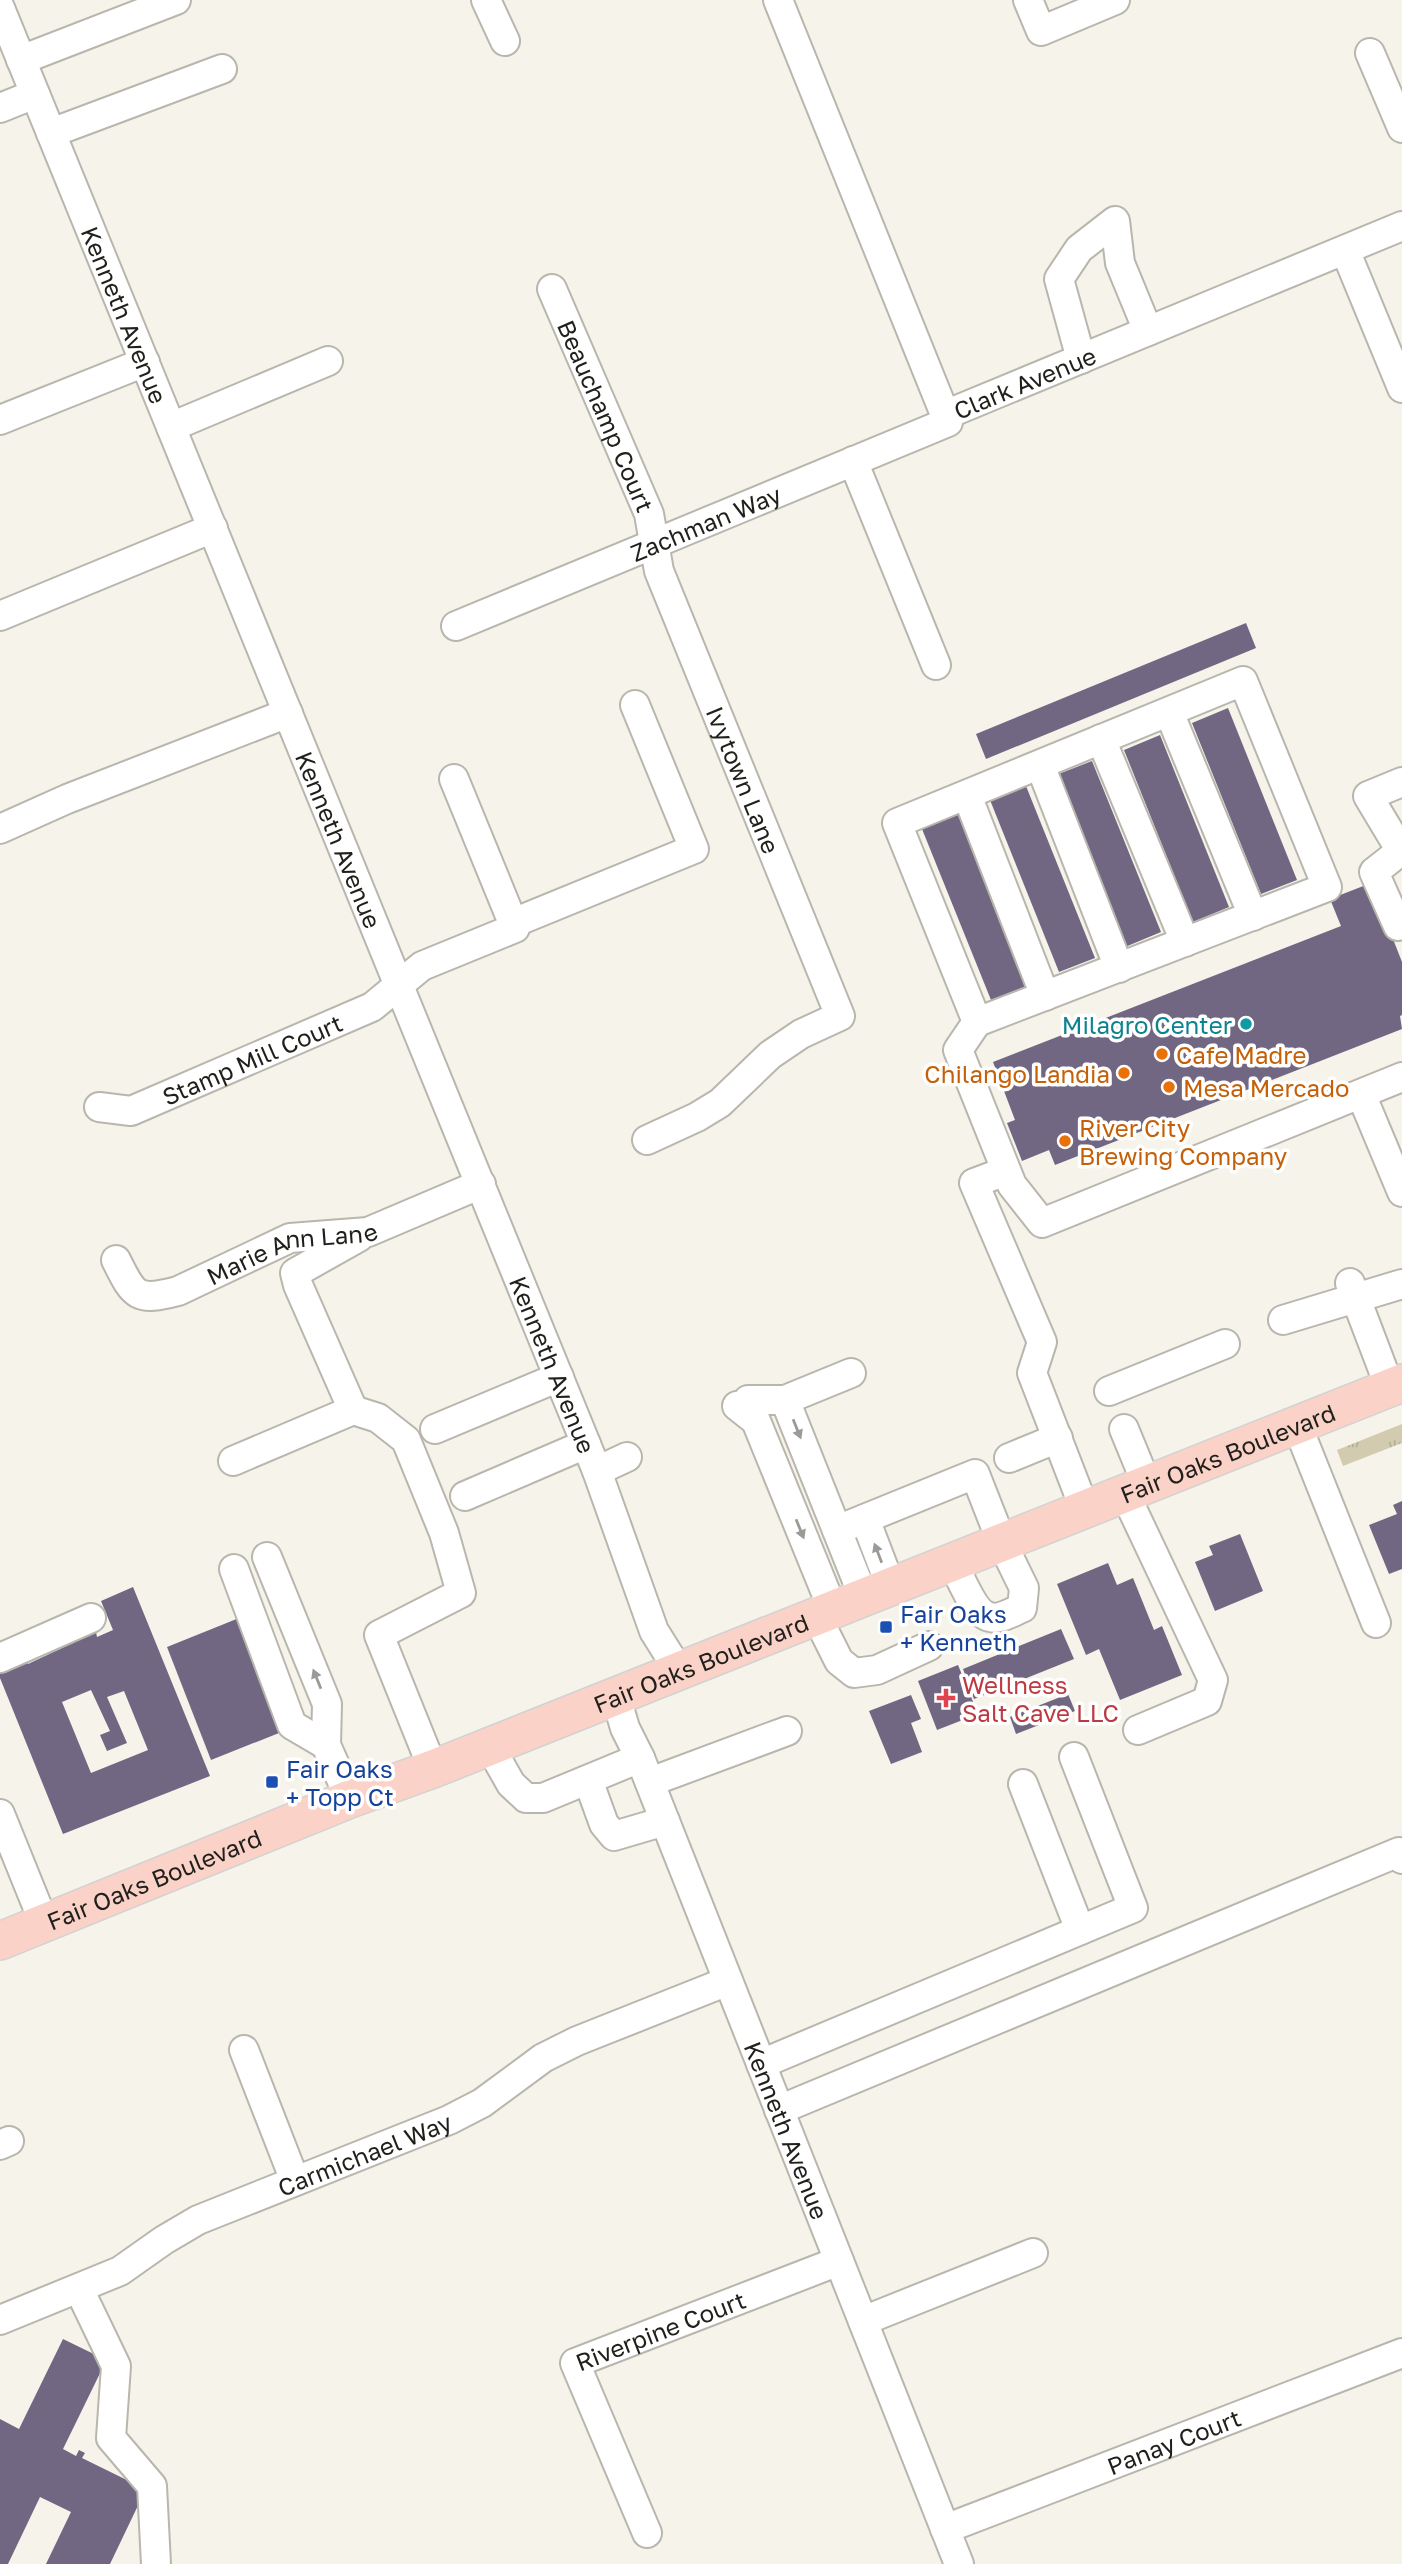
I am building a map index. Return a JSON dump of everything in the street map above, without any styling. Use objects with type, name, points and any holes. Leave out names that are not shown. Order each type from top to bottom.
[{"type":"main road","name":"Fair Oaks Boulevard","points":[[0,1941],[350,1799],[490,1747],[1396,1386]]},
{"type":"street","points":[[13,58],[176,0]]},
{"type":"street","points":[[486,0],[505,41]]},
{"type":"street","name":"Clark Avenue","points":[[778,0],[945,415],[1402,226]]},
{"type":"street","points":[[1028,0],[1041,31],[1115,0]]},
{"type":"street","name":"Kenneth Avenue","points":[[0,8],[13,58],[35,94],[597,1471],[654,1631],[679,1671]]},
{"type":"street","points":[[1370,53],[1402,128]]},
{"type":"street","points":[[51,133],[222,69]]},
{"type":"street","points":[[0,108],[35,94]]},
{"type":"street","points":[[1081,359],[1059,279],[1079,249],[1115,221],[1120,263],[1148,331]]},
{"type":"street","points":[[1345,250],[1402,388]]},
{"type":"street","name":"Beauchamp Court","points":[[552,289],[649,514],[654,544]]},
{"type":"street","points":[[171,427],[328,361]]},
{"type":"street","points":[[0,420],[145,362]]},
{"type":"street","name":"Zachman Way","points":[[456,626],[948,422],[945,415]]},
{"type":"street","points":[[853,461],[936,665]]},
{"type":"street","points":[[0,615],[213,528]]},
{"type":"street","name":"Ivytown Lane","points":[[647,1140],[709,1110],[771,1055],[801,1034],[840,1016],[659,571],[654,544]]},
{"type":"street","points":[[977,1022],[897,823],[1243,681],[1327,887],[977,1022],[958,1050],[1006,1171],[1012,1185],[1042,1223],[1402,1077]]},
{"type":"street","points":[[454,779],[513,923],[694,849],[635,705]]},
{"type":"street","points":[[1169,712],[1253,916]]},
{"type":"street","points":[[0,829],[67,799],[288,713]]},
{"type":"street","points":[[1101,739],[1185,942]]},
{"type":"street","points":[[1040,765],[1119,968]]},
{"type":"street","points":[[1402,782],[1368,796],[1401,851],[1374,872],[1398,926],[1402,925]]},
{"type":"street","points":[[967,794],[1045,996]]},
{"type":"street","name":"Stamp Mill Court","points":[[99,1107],[131,1111],[372,1007],[422,966],[515,928],[513,923]]},
{"type":"street","points":[[1362,1094],[1402,1192]]},
{"type":"street","points":[[1006,1171],[974,1183],[1042,1342],[1032,1373],[1085,1510]]},
{"type":"street","name":"Marie Ann Lane","points":[[116,1260],[131,1290],[143,1296],[161,1295],[178,1291],[290,1238],[368,1232],[481,1184]]},
{"type":"street","points":[[352,1410],[295,1273],[368,1232]]},
{"type":"street","points":[[1283,1320],[1352,1290],[1402,1284]]},
{"type":"street","points":[[1352,1290],[1396,1386]]},
{"type":"street","points":[[1109,1391],[1225,1344]]},
{"type":"street","points":[[851,1374],[785,1399],[743,1403],[756,1421],[851,1603]]},
{"type":"street","points":[[435,1429],[559,1377]]},
{"type":"street","points":[[785,1399],[837,1530],[851,1603]]},
{"type":"street","points":[[233,1461],[352,1410],[378,1418],[406,1440],[444,1533],[461,1593],[379,1635],[433,1769]]},
{"type":"street","points":[[1297,1425],[1376,1623]]},
{"type":"street","points":[[1124,1429],[1136,1489],[1213,1680],[1207,1701],[1138,1730]]},
{"type":"street","points":[[1009,1458],[1058,1438]]},
{"type":"street","points":[[465,1496],[586,1444]]},
{"type":"street","points":[[597,1471],[627,1457]]},
{"type":"street","points":[[837,1530],[975,1474],[1002,1543],[1024,1588],[1022,1608],[992,1618],[982,1614],[953,1563]]},
{"type":"street","points":[[865,1519],[839,1661],[854,1673],[877,1670],[929,1646]]},
{"type":"street","points":[[267,1557],[327,1704],[327,1745],[350,1799]]},
{"type":"street","points":[[234,1569],[292,1725],[327,1745]]},
{"type":"street","points":[[0,1658],[91,1618]]},
{"type":"street","name":"Kenneth Avenue","points":[[616,1697],[625,1728],[645,1770],[959,2564]]},
{"type":"street","points":[[490,1747],[511,1784],[526,1798],[543,1798],[588,1780],[645,1770],[787,1731]]},
{"type":"street","points":[[761,2064],[1133,1908],[1074,1757]]},
{"type":"street","points":[[588,1780],[604,1824],[614,1836],[665,1821]]},
{"type":"street","points":[[1023,1783],[1080,1930]]},
{"type":"street","points":[[1,1822],[44,1923]]},
{"type":"street","points":[[779,2110],[1399,1852],[1402,1859]]},
{"type":"street","name":"Carmichael Way","points":[[0,2320],[121,2271],[198,2220],[449,2120],[482,2103],[543,2058],[577,2041],[728,1981]]},
{"type":"street","points":[[244,2050],[295,2181]]},
{"type":"street","points":[[863,2321],[1033,2253]]},
{"type":"street","name":"Riverpine Court","points":[[647,2533],[575,2363],[839,2261]]},
{"type":"street","points":[[79,2289],[116,2366],[111,2438],[152,2486],[156,2564]]},
{"type":"street","name":"Panay Court","points":[[945,2529],[1402,2353]]},
{"type":"green space","points":[[1402,1424],[1402,1443],[1343,1466],[1337,1450]]},
{"type":"building","points":[[1246,623],[1256,648],[986,759],[976,734]]},
{"type":"building","points":[[1228,708],[1297,880],[1261,894],[1192,723]]},
{"type":"building","points":[[1160,735],[1229,907],[1193,922],[1124,750]]},
{"type":"building","points":[[1092,761],[1161,932],[1125,947],[1056,775]]},
{"type":"building","points":[[1026,786],[1095,958],[1059,972],[990,800]]},
{"type":"building","points":[[958,814],[1027,986],[991,1000],[922,829]]},
{"type":"building","name":"Milagro Center","points":[[1371,883],[1402,962],[1402,1029],[1055,1165],[1049,1150],[1022,1161],[1007,1123],[1015,1120],[993,1062],[1341,926],[1330,899]]},
{"type":"building","points":[[1402,1501],[1402,1569],[1389,1574],[1369,1525],[1397,1514],[1393,1505]]},
{"type":"building","points":[[1240,1534],[1263,1591],[1215,1611],[1195,1562],[1213,1555],[1209,1546]]},
{"type":"building","points":[[1108,1563],[1117,1585],[1133,1578],[1154,1630],[1162,1626],[1182,1675],[1120,1700],[1099,1649],[1086,1655],[1057,1584]]},
{"type":"building","points":[[133,1587],[210,1776],[63,1834],[0,1678],[0,1670],[26,1660],[28,1664],[96,1632],[97,1637],[113,1630],[101,1601]],"holes":[[[91,1690],[110,1731],[100,1735],[107,1751],[127,1743],[107,1697],[124,1691],[148,1750],[91,1773],[62,1702]]]},
{"type":"building","points":[[239,1618],[284,1731],[211,1760],[167,1647]]},
{"type":"building","points":[[1061,1629],[1074,1659],[974,1699],[963,1669]]},
{"type":"building","points":[[958,1665],[978,1714],[937,1730],[918,1681]]},
{"type":"building","points":[[1068,1694],[1075,1711],[1016,1734],[1010,1717]]},
{"type":"building","points":[[911,1695],[921,1719],[911,1723],[922,1752],[891,1764],[869,1711]]},
{"type":"building","points":[[63,2339],[104,2359],[105,2363],[63,2449],[76,2456],[79,2450],[85,2453],[82,2458],[141,2487],[144,2493],[110,2564],[46,2564],[71,2512],[40,2497],[8,2564],[0,2564],[0,2419],[19,2429]]},
{"type":"place","name":"Milagro Center","points":[[1246,1024]]},
{"type":"place","name":"Cafe Madre","points":[[1162,1054]]},
{"type":"place","name":"Chilango Landia","points":[[1124,1073]]},
{"type":"place","name":"Mesa Mercado","points":[[1169,1087]]},
{"type":"place","name":"River City Brewing Company","points":[[1065,1141]]},
{"type":"place","name":"Fair Oaks + Kenneth","points":[[886,1627]]},
{"type":"place","name":"Wellness Salt Cave LLC","points":[[946,1698]]},
{"type":"place","name":"Fair Oaks + Topp Ct","points":[[272,1782]]}]
